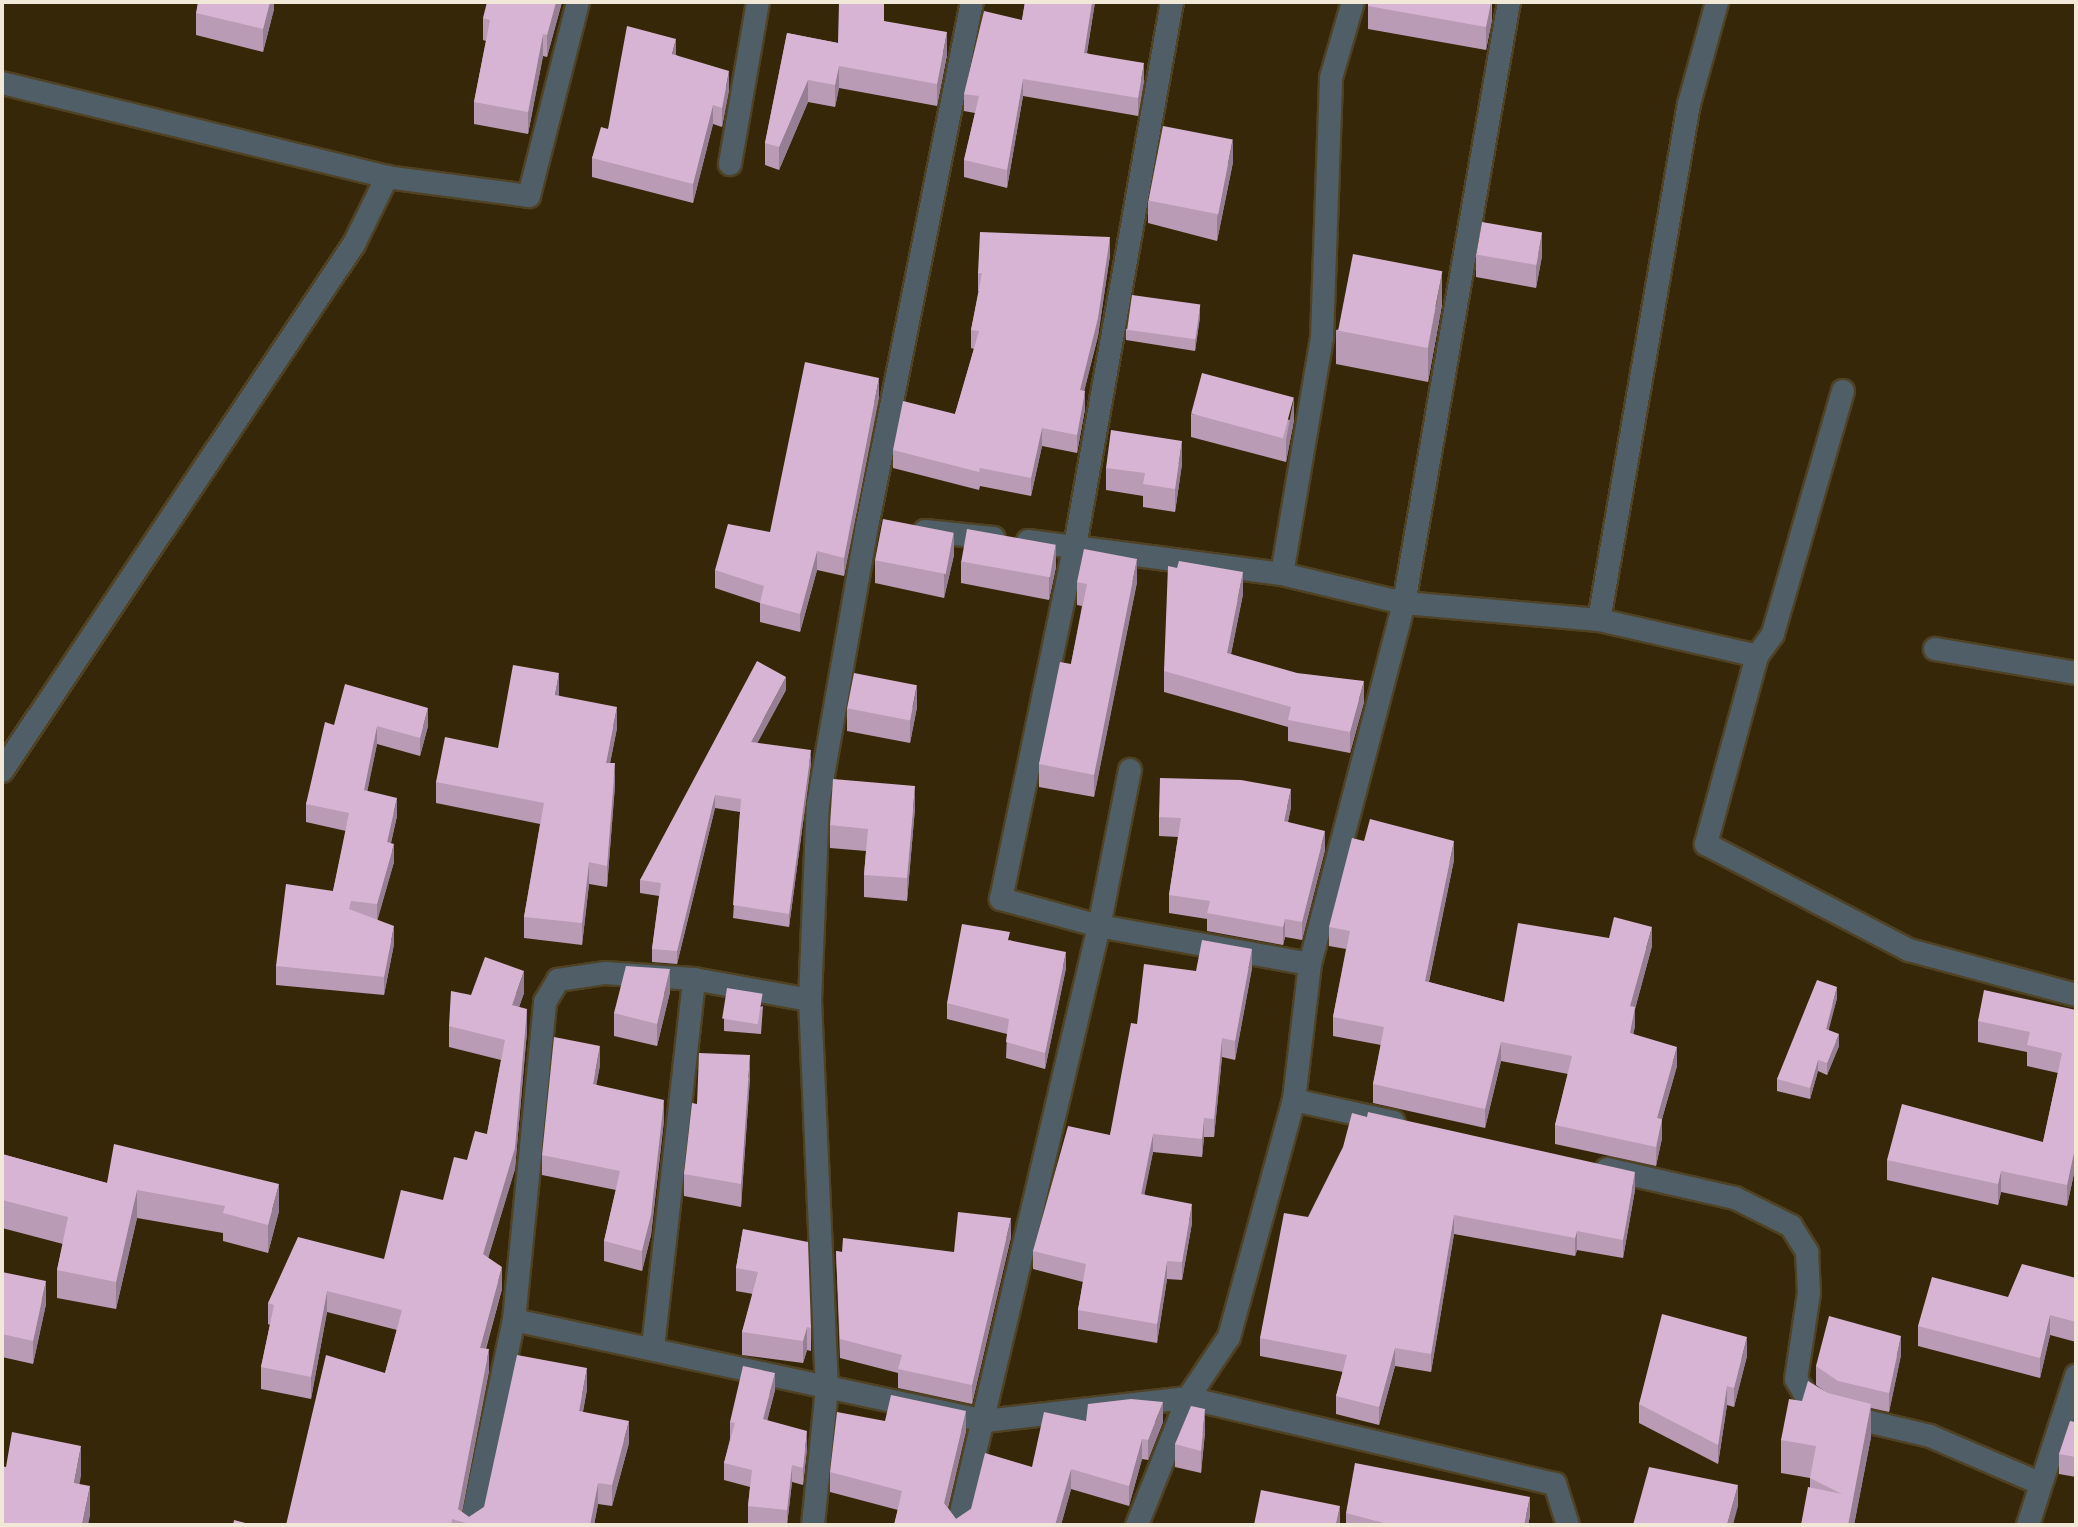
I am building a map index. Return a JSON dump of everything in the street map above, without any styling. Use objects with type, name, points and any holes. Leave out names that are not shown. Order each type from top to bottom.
[{"type":"street","points":[[2,83],[387,177],[529,196],[578,2]]},
{"type":"street","points":[[730,164],[758,2]]},
{"type":"street","points":[[813,1525],[827,1389],[810,1000],[818,804],[867,526],[972,2]]},
{"type":"street","points":[[1172,2],[1075,546],[1001,899],[1099,926],[1310,964]]},
{"type":"street","points":[[1282,574],[1322,338],[1331,78],[1353,2]]},
{"type":"street","points":[[1137,1525],[1188,1398],[1229,1337],[1294,1100],[1310,964],[1404,603],[1509,2]]},
{"type":"street","points":[[1599,620],[1689,104],[1717,2]]},
{"type":"street","points":[[2,771],[354,244],[387,177]]},
{"type":"street","points":[[1843,391],[1773,634],[1757,656],[1706,844],[1909,950],[2076,995]]},
{"type":"street","points":[[867,526],[1075,546],[1282,574],[1404,603],[1599,620],[1757,656]]},
{"type":"street","points":[[1935,649],[2076,673]]},
{"type":"street","points":[[958,1525],[985,1421],[1099,926],[1130,770]]},
{"type":"street","points":[[471,1525],[514,1320],[545,1002],[558,980],[605,973],[694,979],[810,1000]]},
{"type":"street","points":[[653,1347],[694,979]]},
{"type":"street","points":[[1294,1100],[1412,1125]]},
{"type":"street","points":[[1588,1165],[1735,1198],[1791,1226],[1807,1252],[1809,1293],[1797,1342],[1796,1379],[1806,1396],[1832,1413],[1930,1436],[2039,1483]]},
{"type":"street","points":[[514,1320],[653,1347],[827,1389],[985,1421],[1188,1398],[1555,1484],[1568,1525]]},
{"type":"street","points":[[2028,1525],[2039,1483],[2076,1376]]},
{"type":"building","points":[[198,2],[270,2],[263,29],[196,13]]},
{"type":"building","points":[[487,2],[556,2],[547,35],[543,34],[528,112],[474,102],[490,20],[483,18]]},
{"type":"building","points":[[839,2],[884,2],[884,21],[947,32],[937,84],[839,66],[835,85],[808,80],[779,147],[765,143],[787,33],[838,43]]},
{"type":"building","points":[[1025,2],[1092,2],[1084,53],[1144,63],[1138,98],[1023,79],[1007,170],[964,160],[979,96],[964,94],[984,11],[1022,20]]},
{"type":"building","points":[[1368,2],[1491,2],[1486,27],[1368,6]]},
{"type":"building","points":[[627,26],[676,39],[672,54],[729,71],[722,108],[713,105],[693,184],[592,158],[601,127],[608,129]]},
{"type":"building","points":[[1163,126],[1233,140],[1218,214],[1148,201]]},
{"type":"building","points":[[1482,222],[1542,233],[1536,265],[1476,254]]},
{"type":"building","points":[[980,232],[1110,237],[1098,318],[1080,390],[1085,391],[1077,435],[1042,428],[1031,478],[980,468],[979,472],[893,450],[903,401],[955,414],[979,331],[971,330],[982,273],[978,273]]},
{"type":"building","points":[[1353,254],[1442,271],[1427,348],[1338,331]]},
{"type":"building","points":[[1132,295],[1200,305],[1195,339],[1127,330]]},
{"type":"building","points":[[805,362],[879,378],[844,558],[817,551],[800,614],[760,603],[764,586],[715,570],[728,524],[770,532]]},
{"type":"building","points":[[1202,373],[1294,398],[1283,438],[1191,414]]},
{"type":"building","points":[[1111,430],[1182,441],[1175,489],[1143,484],[1145,473],[1106,468]]},
{"type":"building","points":[[883,519],[954,533],[946,574],[875,560]]},
{"type":"building","points":[[967,529],[1056,545],[1050,577],[961,561]]},
{"type":"building","points":[[1084,549],[1137,559],[1094,775],[1039,764],[1060,662],[1071,664],[1087,584],[1077,582]]},
{"type":"building","points":[[1179,561],[1243,572],[1227,653],[1297,673],[1364,681],[1350,732],[1288,720],[1291,707],[1164,671],[1168,566],[1177,568]]},
{"type":"building","points":[[757,661],[786,677],[751,742],[811,750],[789,914],[733,905],[741,799],[715,795],[677,951],[652,949],[661,883],[640,880]]},
{"type":"building","points":[[513,665],[559,673],[555,695],[617,707],[606,763],[615,763],[607,866],[589,862],[582,923],[524,917],[544,803],[436,782],[445,737],[498,748]]},
{"type":"building","points":[[854,673],[917,685],[910,721],[847,708]]},
{"type":"building","points":[[345,684],[428,708],[420,738],[377,726],[364,790],[397,798],[387,842],[394,844],[377,904],[351,901],[349,909],[394,926],[384,977],[276,966],[286,884],[333,891],[349,813],[306,804],[325,722],[334,725]]},
{"type":"building","points":[[1160,778],[1241,780],[1291,789],[1284,821],[1325,831],[1302,922],[1285,919],[1283,927],[1207,913],[1210,901],[1169,895],[1181,818],[1159,817]]},
{"type":"building","points":[[833,779],[915,786],[907,878],[864,875],[868,829],[830,825]]},
{"type":"building","points":[[1370,819],[1454,841],[1425,981],[1504,1002],[1518,923],[1609,938],[1614,917],[1652,927],[1630,1006],[1635,1007],[1630,1033],[1677,1047],[1657,1118],[1662,1119],[1656,1147],[1555,1125],[1572,1056],[1501,1042],[1485,1109],[1373,1084],[1384,1027],[1333,1017],[1350,931],[1329,927],[1352,838],[1364,841]]},
{"type":"building","points":[[962,924],[1010,932],[1008,940],[1066,952],[1045,1053],[1006,1042],[1009,1019],[947,1003]]},
{"type":"building","points":[[1202,940],[1252,949],[1235,1041],[1222,1038],[1214,1119],[1204,1118],[1202,1139],[1153,1134],[1141,1194],[1192,1204],[1182,1262],[1167,1261],[1157,1324],[1078,1310],[1086,1264],[1033,1251],[1068,1126],[1110,1135],[1131,1023],[1137,1024],[1144,964],[1196,971]]},
{"type":"building","points":[[485,957],[524,971],[512,1005],[527,1009],[515,1148],[483,1254],[502,1267],[480,1348],[489,1349],[458,1509],[469,1517],[484,1507],[517,1355],[587,1368],[579,1411],[629,1421],[612,1485],[598,1483],[590,1525],[473,1525],[452,1519],[451,1525],[286,1525],[326,1355],[385,1373],[402,1310],[327,1291],[311,1377],[261,1367],[274,1305],[268,1303],[298,1237],[384,1259],[401,1190],[443,1200],[454,1157],[467,1160],[475,1131],[487,1134],[505,1040],[449,1026],[451,991],[471,995]]},
{"type":"building","points":[[626,966],[670,969],[657,1024],[614,1013]]},
{"type":"building","points":[[1817,980],[1837,987],[1826,1029],[1839,1034],[1827,1063],[1818,1060],[1810,1088],[1777,1079]]},
{"type":"building","points":[[727,988],[763,994],[758,1024],[722,1019]]},
{"type":"building","points":[[1984,990],[2076,1010],[2076,1143],[2067,1185],[2001,1171],[1998,1184],[1887,1160],[1902,1104],[2043,1142],[2062,1053],[2027,1045],[2030,1032],[1978,1021]]},
{"type":"building","points":[[554,1037],[600,1046],[593,1084],[664,1100],[651,1215],[642,1251],[604,1241],[620,1171],[542,1155]]},
{"type":"building","points":[[699,1053],[750,1055],[741,1184],[684,1174],[692,1103],[697,1104]]},
{"type":"building","points":[[1368,1112],[1635,1172],[1623,1240],[1577,1231],[1575,1238],[1454,1215],[1431,1354],[1395,1348],[1379,1407],[1336,1396],[1347,1355],[1260,1338],[1284,1213],[1308,1217],[1343,1147],[1352,1113],[1367,1117]]},
{"type":"building","points":[[114,1144],[279,1184],[268,1225],[223,1213],[225,1206],[137,1190],[116,1282],[57,1270],[68,1217],[2,1200],[2,1154],[107,1183]]},
{"type":"building","points":[[958,1212],[1011,1218],[972,1385],[898,1369],[902,1355],[840,1339],[836,1251],[842,1252],[843,1238],[954,1252]]},
{"type":"building","points":[[743,1229],[808,1242],[811,1328],[807,1327],[803,1341],[742,1332],[758,1272],[736,1268]]},
{"type":"building","points":[[2022,1264],[2076,1278],[2076,1322],[2050,1315],[2040,1358],[1918,1326],[1932,1277],[2008,1297]]},
{"type":"building","points":[[2,1272],[46,1281],[33,1341],[2,1334]]},
{"type":"building","points":[[1662,1314],[1747,1337],[1734,1388],[1727,1386],[1718,1445],[1639,1404]]},
{"type":"building","points":[[1829,1316],[1901,1336],[1889,1393],[1838,1381],[1816,1366]]},
{"type":"building","points":[[743,1366],[775,1373],[763,1419],[807,1431],[803,1468],[792,1465],[787,1510],[748,1506],[752,1470],[724,1463],[735,1423],[730,1422]]},
{"type":"building","points":[[1808,1381],[1828,1393],[1871,1404],[1848,1525],[1801,1525],[1808,1487],[1842,1494],[1810,1478],[1816,1446],[1781,1440],[1789,1399],[1802,1401]]},
{"type":"building","points":[[891,1395],[966,1411],[944,1503],[956,1519],[971,1509],[985,1453],[1032,1467],[1044,1412],[1086,1421],[1088,1404],[1131,1399],[1163,1402],[1148,1440],[1142,1439],[1129,1486],[1071,1469],[1055,1525],[894,1525],[902,1491],[830,1472],[837,1412],[885,1421]]},
{"type":"building","points":[[1191,1406],[1205,1409],[1201,1451],[1175,1444]]},
{"type":"building","points":[[2070,1421],[2076,1422],[2076,1457],[2059,1454]]},
{"type":"building","points":[[12,1432],[81,1446],[74,1483],[90,1486],[82,1525],[2,1525],[2,1466],[6,1467]]},
{"type":"building","points":[[1355,1463],[1530,1497],[1524,1525],[1391,1525],[1346,1513]]},
{"type":"building","points":[[1649,1467],[1738,1485],[1727,1525],[1633,1525]]},
{"type":"building","points":[[1261,1490],[1340,1506],[1336,1525],[1254,1525]]},
{"type":"building","points":[[234,1520],[253,1525],[233,1525]]}]
